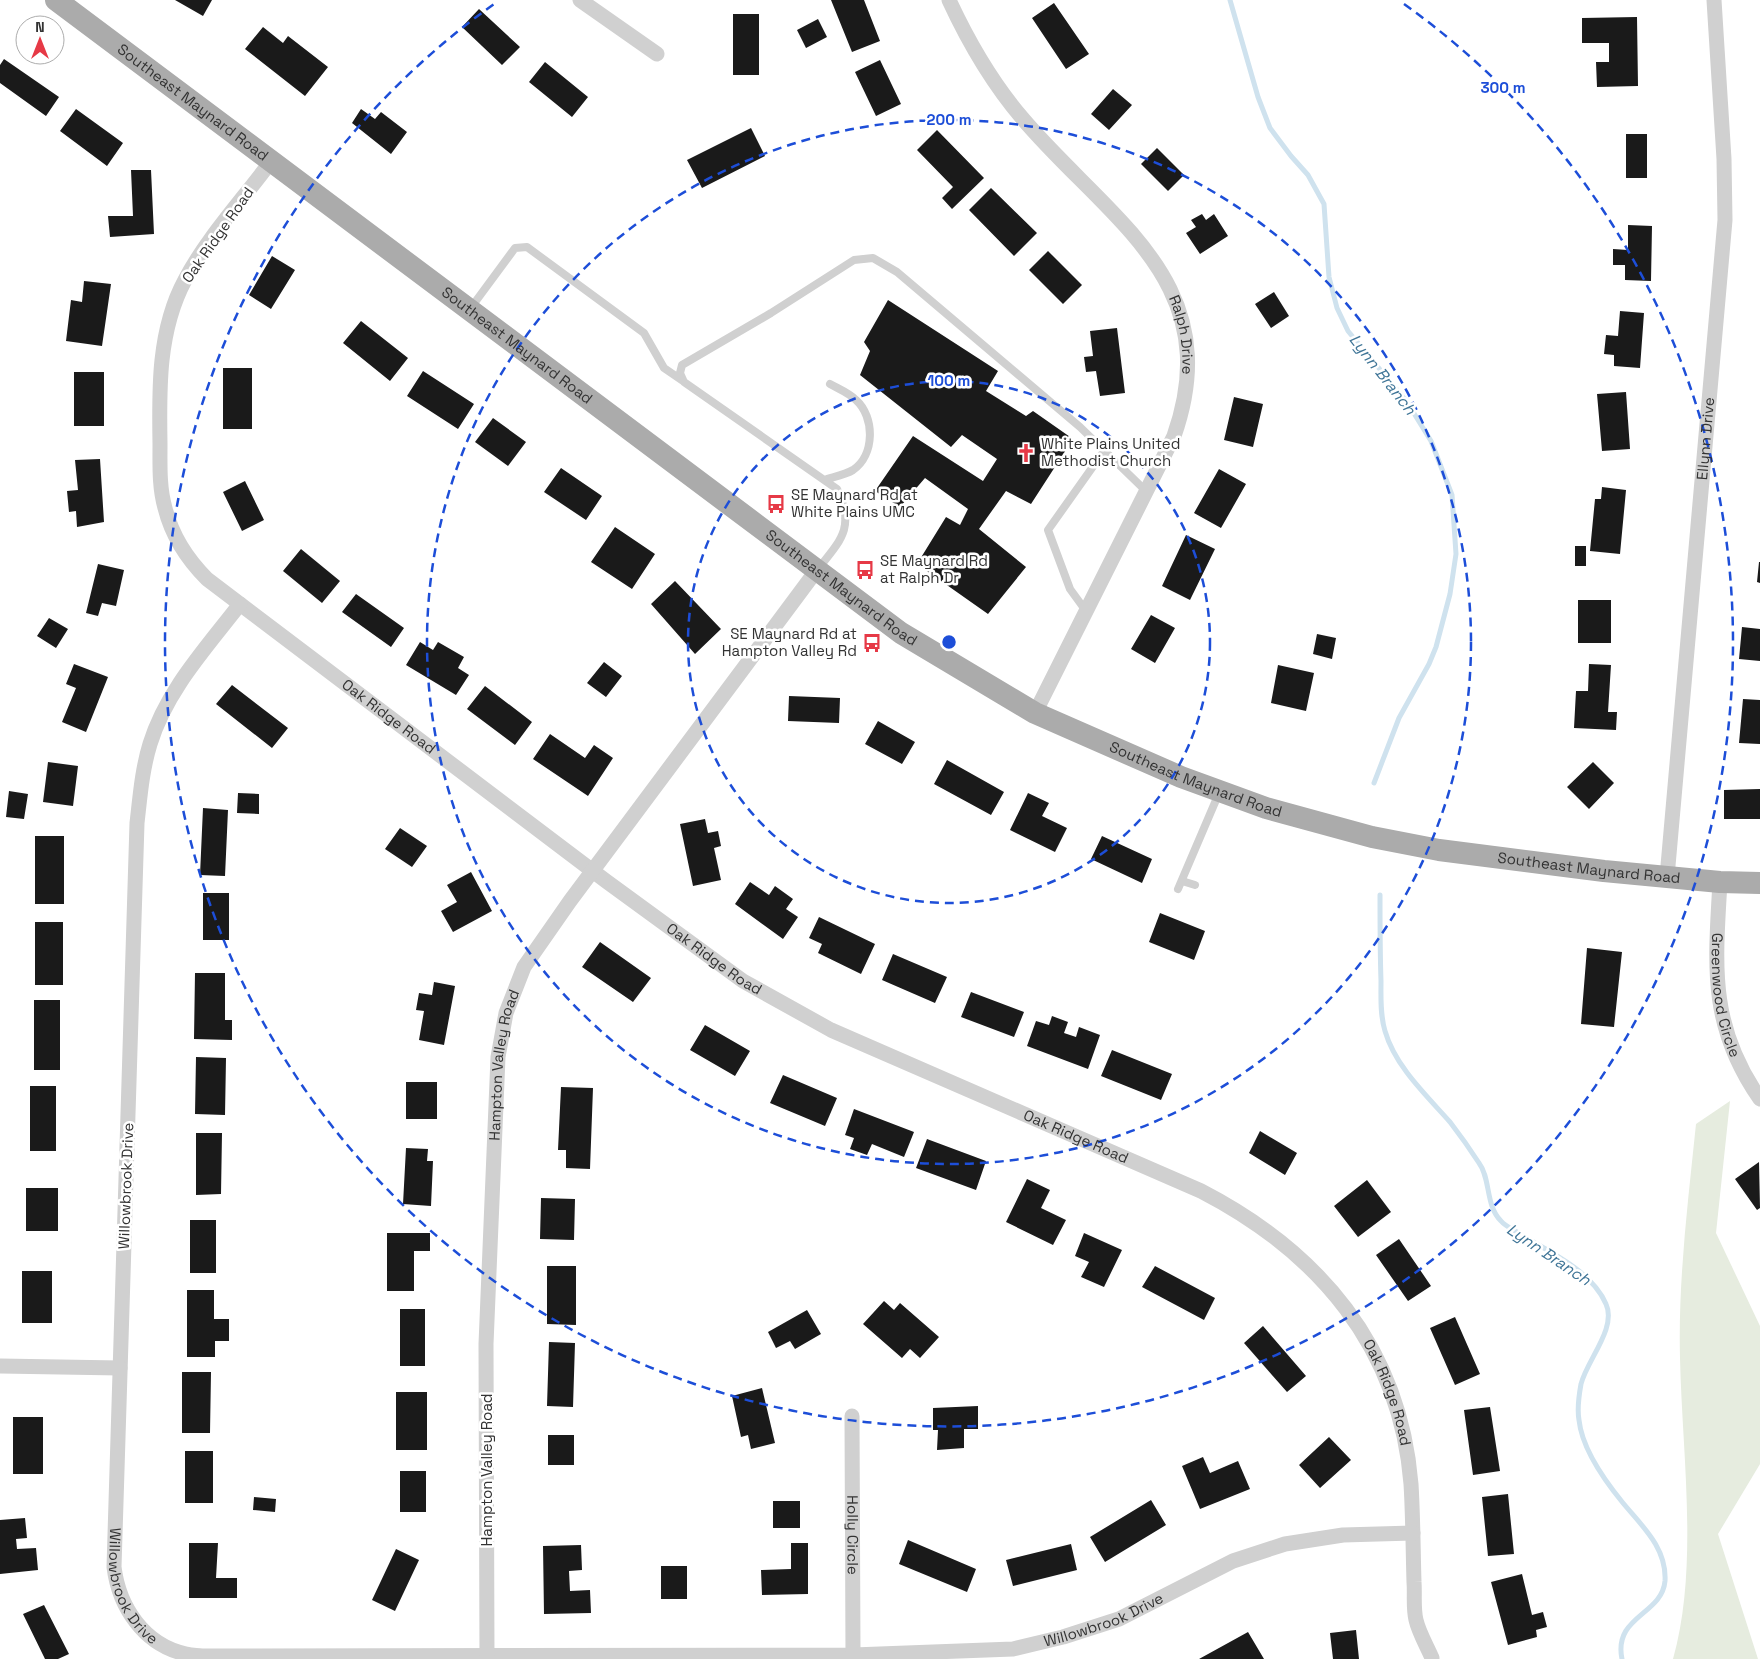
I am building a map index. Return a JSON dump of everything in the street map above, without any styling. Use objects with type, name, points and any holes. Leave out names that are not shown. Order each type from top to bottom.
[{"type":"main road","name":"Southeast Maynard Road","points":[[56,0],[901,633],[1035,712],[1181,778],[1266,808],[1326,825],[1429,848],[1667,877],[1760,884]]},
{"type":"street","points":[[580,0],[657,54]]},
{"type":"street","name":"Ralph Drive","points":[[949,0],[1001,90],[1023,119],[1138,240],[1162,271],[1182,319],[1186,344],[1186,389],[1174,436],[1147,493],[1035,712]]},
{"type":"street","name":"Ellynn Drive","points":[[1667,877],[1726,220],[1714,0]]},
{"type":"street","name":"Oak Ridge Road","points":[[272,160],[184,281],[173,306],[165,334],[162,369],[160,489],[174,533],[192,564],[207,579],[593,871],[713,960],[786,1007],[839,1034],[1201,1191],[1245,1215],[1278,1238],[1335,1293],[1370,1347],[1394,1398],[1403,1430],[1411,1485],[1416,1619],[1432,1658]]},
{"type":"street","name":"Hampton Valley Road","points":[[487,1658],[486,1344],[499,1040],[506,1013],[524,967],[816,571]]},
{"type":"street","name":"Willowbrook Drive","points":[[240,604],[180,682],[168,702],[150,744],[143,774],[136,835],[115,1575],[120,1597],[128,1613],[151,1637],[186,1654],[210,1656],[487,1658],[981,1652],[1013,1649],[1046,1642],[1119,1619],[1232,1561],[1276,1547],[1343,1535],[1413,1533]]},
{"type":"street","name":"Greenwood Circle","points":[[1720,882],[1716,954],[1720,1010],[1726,1035],[1742,1071],[1760,1099]]},
{"type":"street","points":[[0,1366],[120,1368]]},
{"type":"street","name":"Holly Circle","points":[[852,1416],[853,1655]]},
{"type":"lane","points":[[470,309],[515,248],[527,247],[644,333],[664,368],[837,488],[843,501],[846,525],[842,539],[816,571]]},
{"type":"lane","points":[[684,382],[680,373],[682,365],[771,313],[854,260],[873,258],[897,272],[1080,427],[1147,493]]},
{"type":"lane","points":[[824,480],[853,470],[866,454],[871,436],[865,413],[858,401],[830,384]]},
{"type":"lane","points":[[1086,610],[1070,589],[1048,530],[1104,451]]},
{"type":"lane","points":[[1178,889],[1219,791]]},
{"type":"lane","points":[[1182,881],[1195,885]]},
{"type":"shaded area","points":[[1730,1101],[1716,1233],[1760,1326],[1760,1464],[1718,1534],[1758,1659],[1673,1659],[1681,1624],[1687,1548],[1680,1329],[1682,1270],[1690,1182],[1696,1124]]},
{"type":"building","points":[[175,0],[212,0],[203,16]]},
{"type":"building","points":[[831,0],[864,0],[880,41],[852,52]]},
{"type":"building","points":[[1054,3],[1089,54],[1066,69],[1032,18]]},
{"type":"building","points":[[479,9],[520,47],[502,65],[462,27]]},
{"type":"building","points":[[733,14],[759,14],[759,75],[733,75]]},
{"type":"building","points":[[1637,17],[1638,86],[1597,87],[1596,62],[1609,62],[1609,43],[1582,43],[1582,18]]},
{"type":"building","points":[[818,19],[827,37],[806,48],[797,30]]},
{"type":"building","points":[[263,27],[283,43],[288,36],[328,67],[305,96],[245,49]]},
{"type":"building","points":[[4,59],[59,97],[46,116],[0,83],[0,65]]},
{"type":"building","points":[[880,60],[901,104],[876,116],[855,72]]},
{"type":"building","points":[[545,62],[588,97],[572,117],[529,82]]},
{"type":"building","points":[[1113,89],[1132,105],[1109,130],[1091,114]]},
{"type":"building","points":[[76,109],[123,143],[107,166],[60,131]]},
{"type":"building","points":[[361,109],[375,119],[381,112],[407,132],[391,154],[352,123]]},
{"type":"building","points":[[751,128],[765,156],[702,188],[687,160]]},
{"type":"building","points":[[937,130],[984,178],[952,209],[942,198],[953,187],[917,150]]},
{"type":"building","points":[[1626,134],[1647,134],[1647,178],[1626,178]]},
{"type":"building","points":[[1157,148],[1184,175],[1168,191],[1141,164]]},
{"type":"building","points":[[131,170],[151,170],[154,234],[110,237],[108,216],[133,216]]},
{"type":"building","points":[[991,188],[1037,233],[1014,256],[969,210]]},
{"type":"building","points":[[1202,214],[1206,220],[1214,214],[1228,236],[1200,254],[1186,233],[1196,227],[1191,220]]},
{"type":"building","points":[[1628,225],[1652,226],[1651,281],[1625,280],[1625,265],[1613,265],[1613,249],[1628,250]]},
{"type":"building","points":[[1048,251],[1082,285],[1063,304],[1029,270]]},
{"type":"building","points":[[272,256],[295,270],[271,309],[249,295]]},
{"type":"building","points":[[84,281],[111,284],[102,346],[66,341],[71,300],[82,302]]},
{"type":"building","points":[[1274,292],[1289,316],[1271,328],[1255,304]]},
{"type":"building","name":"White Plains United Methodist Church","points":[[888,300],[998,371],[986,391],[1026,416],[1033,411],[1073,439],[1031,504],[1006,491],[979,529],[1026,567],[988,614],[917,564],[946,517],[960,525],[968,509],[925,478],[900,507],[875,491],[913,436],[983,481],[997,459],[962,435],[951,447],[860,375],[870,351],[864,342]]},
{"type":"building","points":[[1620,311],[1644,313],[1640,368],[1614,366],[1614,355],[1604,354],[1606,335],[1618,336]]},
{"type":"building","points":[[361,321],[408,358],[390,381],[343,343]]},
{"type":"building","points":[[1117,328],[1125,393],[1100,396],[1096,371],[1086,372],[1084,357],[1093,356],[1090,331]]},
{"type":"building","points":[[223,368],[252,368],[252,429],[223,429]]},
{"type":"building","points":[[423,371],[474,404],[458,429],[407,396]]},
{"type":"building","points":[[74,372],[104,372],[104,426],[74,426]]},
{"type":"building","points":[[1626,392],[1630,449],[1602,451],[1597,394]]},
{"type":"building","points":[[1234,397],[1263,404],[1253,447],[1224,440]]},
{"type":"building","points":[[493,418],[526,442],[508,466],[475,442]]},
{"type":"building","points":[[100,459],[104,522],[77,527],[76,511],[69,512],[67,491],[78,490],[75,460]]},
{"type":"building","points":[[561,468],[602,496],[586,520],[544,492]]},
{"type":"building","points":[[1219,469],[1246,484],[1221,528],[1194,513]]},
{"type":"building","points":[[245,481],[264,520],[242,531],[223,492]]},
{"type":"building","points":[[1602,487],[1626,490],[1620,554],[1590,551],[1595,499],[1601,499]]},
{"type":"building","points":[[615,527],[655,554],[632,589],[591,562]]},
{"type":"building","points":[[1186,535],[1215,549],[1190,600],[1162,586]]},
{"type":"building","points":[[1575,546],[1586,546],[1586,566],[1575,566]]},
{"type":"building","points":[[301,549],[340,581],[322,603],[283,571]]},
{"type":"building","points":[[1760,562],[1760,583],[1757,582]]},
{"type":"building","points":[[98,564],[124,570],[116,606],[102,603],[98,616],[86,613]]},
{"type":"building","points":[[675,581],[721,629],[695,654],[651,604]]},
{"type":"building","points":[[356,594],[404,628],[391,647],[342,612]]},
{"type":"building","points":[[1578,600],[1611,600],[1611,643],[1578,643]]},
{"type":"building","points":[[1151,615],[1175,628],[1155,663],[1131,649]]},
{"type":"building","points":[[49,618],[68,629],[56,648],[37,636]]},
{"type":"building","points":[[1742,627],[1760,629],[1760,661],[1739,659]]},
{"type":"building","points":[[1317,634],[1336,638],[1332,659],[1313,654]]},
{"type":"building","points":[[420,642],[433,650],[438,642],[464,657],[458,668],[469,675],[456,695],[406,665]]},
{"type":"building","points":[[604,662],[622,676],[606,697],[587,683]]},
{"type":"building","points":[[74,664],[108,677],[86,732],[62,722],[76,688],[66,684]]},
{"type":"building","points":[[1589,664],[1611,665],[1608,712],[1617,712],[1616,730],[1574,728],[1576,691],[1588,691]]},
{"type":"building","points":[[1278,665],[1314,673],[1306,711],[1271,703]]},
{"type":"building","points":[[232,685],[288,728],[272,748],[216,704]]},
{"type":"building","points":[[485,686],[532,722],[515,745],[467,709]]},
{"type":"building","points":[[789,696],[840,698],[839,723],[788,721]]},
{"type":"building","points":[[1743,699],[1760,700],[1760,744],[1739,743]]},
{"type":"building","points":[[878,721],[915,742],[902,764],[865,744]]},
{"type":"building","points":[[550,734],[585,758],[594,745],[613,758],[588,796],[533,759]]},
{"type":"building","points":[[947,760],[1004,792],[991,815],[934,784]]},
{"type":"building","points":[[48,762],[78,766],[73,806],[43,802]]},
{"type":"building","points":[[1593,762],[1614,783],[1589,809],[1567,787]]},
{"type":"building","points":[[1760,789],[1760,819],[1724,819],[1724,790]]},
{"type":"building","points":[[9,791],[28,794],[24,819],[6,817]]},
{"type":"building","points":[[238,793],[259,794],[259,814],[237,813]]},
{"type":"building","points":[[1028,793],[1049,803],[1042,816],[1067,828],[1055,852],[1010,830]]},
{"type":"building","points":[[203,808],[228,810],[225,876],[200,875]]},
{"type":"building","points":[[705,819],[708,833],[718,831],[721,846],[714,848],[721,880],[693,886],[680,824]]},
{"type":"building","points":[[400,828],[427,846],[412,867],[385,849]]},
{"type":"building","points":[[35,836],[64,836],[64,904],[35,904]]},
{"type":"building","points":[[1102,836],[1152,859],[1142,883],[1091,859]]},
{"type":"building","points":[[471,872],[492,911],[453,932],[441,911],[457,902],[447,885]]},
{"type":"building","points":[[750,882],[769,895],[775,886],[793,899],[786,909],[798,917],[783,939],[735,904]]},
{"type":"building","points":[[203,893],[229,893],[229,940],[203,940]]},
{"type":"building","points":[[1160,913],[1205,931],[1194,960],[1149,942]]},
{"type":"building","points":[[819,917],[875,944],[861,974],[818,953],[822,944],[809,938]]},
{"type":"building","points":[[35,922],[63,922],[63,985],[35,985]]},
{"type":"building","points":[[600,942],[651,978],[633,1002],[582,967]]},
{"type":"building","points":[[1587,948],[1622,952],[1614,1027],[1581,1024]]},
{"type":"building","points":[[893,954],[947,977],[935,1003],[882,980]]},
{"type":"building","points":[[195,973],[225,973],[225,1020],[232,1020],[232,1040],[194,1039]]},
{"type":"building","points":[[434,982],[455,986],[444,1045],[419,1040],[424,1011],[416,1010],[419,993],[432,995]]},
{"type":"building","points":[[971,992],[1024,1012],[1014,1037],[961,1017]]},
{"type":"building","points":[[34,1000],[60,1000],[60,1070],[34,1070]]},
{"type":"building","points":[[1052,1016],[1068,1022],[1064,1033],[1076,1037],[1079,1027],[1100,1035],[1088,1069],[1027,1046],[1036,1021],[1049,1025]]},
{"type":"building","points":[[705,1025],[750,1051],[735,1076],[690,1050]]},
{"type":"building","points":[[1112,1050],[1172,1074],[1161,1100],[1101,1076]]},
{"type":"building","points":[[196,1057],[226,1058],[225,1115],[195,1114]]},
{"type":"building","points":[[783,1075],[837,1098],[825,1126],[770,1103]]},
{"type":"building","points":[[406,1082],[437,1082],[437,1119],[406,1119]]},
{"type":"building","points":[[30,1086],[56,1086],[56,1151],[30,1151]]},
{"type":"building","points":[[561,1087],[593,1088],[590,1169],[566,1168],[566,1150],[558,1150]]},
{"type":"building","points":[[854,1109],[914,1132],[904,1157],[872,1144],[867,1155],[850,1149],[854,1138],[845,1135]]},
{"type":"building","points":[[1260,1131],[1297,1153],[1285,1175],[1249,1153]]},
{"type":"building","points":[[196,1133],[222,1133],[221,1194],[196,1195]]},
{"type":"building","points":[[927,1139],[986,1161],[976,1190],[916,1168]]},
{"type":"building","points":[[406,1148],[428,1149],[427,1161],[433,1161],[431,1206],[403,1204]]},
{"type":"building","points":[[1759,1162],[1760,1208],[1757,1210],[1735,1179]]},
{"type":"building","points":[[1027,1179],[1050,1190],[1041,1208],[1066,1220],[1053,1245],[1006,1222]]},
{"type":"building","points":[[1367,1180],[1391,1212],[1358,1237],[1334,1206]]},
{"type":"building","points":[[26,1188],[58,1188],[58,1231],[26,1231]]},
{"type":"building","points":[[541,1198],[575,1199],[574,1240],[540,1239]]},
{"type":"building","points":[[190,1220],[216,1220],[216,1273],[190,1273]]},
{"type":"building","points":[[387,1233],[430,1233],[430,1251],[414,1251],[414,1291],[387,1291]]},
{"type":"building","points":[[1084,1233],[1122,1250],[1104,1287],[1081,1277],[1089,1262],[1075,1256]]},
{"type":"building","points":[[1399,1239],[1431,1286],[1408,1301],[1376,1255]]},
{"type":"building","points":[[547,1266],[576,1266],[576,1325],[547,1324]]},
{"type":"building","points":[[1155,1266],[1215,1298],[1204,1320],[1142,1287]]},
{"type":"building","points":[[22,1271],[52,1271],[52,1323],[22,1323]]},
{"type":"building","points":[[187,1290],[214,1290],[214,1319],[229,1319],[229,1341],[215,1341],[215,1357],[187,1357]]},
{"type":"building","points":[[884,1301],[894,1310],[900,1303],[939,1337],[920,1358],[910,1349],[902,1358],[863,1324]]},
{"type":"building","points":[[400,1309],[425,1309],[425,1366],[400,1366]]},
{"type":"building","points":[[807,1310],[821,1334],[795,1349],[790,1341],[776,1348],[768,1332]]},
{"type":"building","points":[[1455,1317],[1480,1374],[1455,1385],[1430,1328]]},
{"type":"building","points":[[1263,1326],[1306,1376],[1287,1392],[1244,1343]]},
{"type":"building","points":[[549,1342],[575,1343],[573,1407],[547,1406]]},
{"type":"building","points":[[182,1372],[211,1372],[210,1433],[182,1433]]},
{"type":"building","points":[[762,1388],[775,1443],[751,1449],[748,1435],[741,1437],[732,1396]]},
{"type":"building","points":[[396,1392],[427,1392],[427,1450],[396,1450]]},
{"type":"building","points":[[978,1406],[978,1429],[964,1429],[964,1448],[937,1450],[938,1430],[933,1430],[933,1408]]},
{"type":"building","points":[[1490,1407],[1500,1471],[1473,1475],[1464,1410]]},
{"type":"building","points":[[13,1417],[43,1417],[43,1474],[13,1474]]},
{"type":"building","points":[[548,1435],[574,1435],[574,1465],[548,1465]]},
{"type":"building","points":[[1329,1437],[1351,1460],[1320,1488],[1299,1465]]},
{"type":"building","points":[[185,1451],[213,1451],[213,1503],[185,1503]]},
{"type":"building","points":[[1203,1457],[1210,1473],[1238,1461],[1250,1489],[1200,1509],[1182,1466]]},
{"type":"building","points":[[400,1471],[426,1471],[426,1512],[400,1512]]},
{"type":"building","points":[[1508,1494],[1514,1554],[1488,1556],[1482,1497]]},
{"type":"building","points":[[254,1497],[276,1499],[275,1512],[253,1510]]},
{"type":"building","points":[[1151,1500],[1166,1525],[1105,1562],[1090,1537]]},
{"type":"building","points":[[773,1501],[800,1501],[800,1528],[773,1528]]},
{"type":"building","points":[[25,1518],[27,1538],[16,1539],[17,1549],[36,1548],[38,1570],[0,1574],[0,1520]]},
{"type":"building","points":[[908,1540],[976,1569],[967,1592],[899,1564]]},
{"type":"building","points":[[189,1543],[218,1543],[216,1578],[237,1578],[237,1598],[189,1598]]},
{"type":"building","points":[[791,1543],[808,1543],[808,1594],[762,1595],[761,1570],[791,1569]]},
{"type":"building","points":[[1071,1544],[1077,1570],[1013,1586],[1006,1560]]},
{"type":"building","points":[[581,1545],[582,1570],[569,1571],[570,1591],[590,1590],[591,1613],[544,1614],[543,1546]]},
{"type":"building","points":[[396,1549],[419,1560],[395,1611],[372,1600]]},
{"type":"building","points":[[661,1566],[687,1566],[687,1599],[661,1599]]},
{"type":"building","points":[[1522,1574],[1532,1615],[1543,1612],[1547,1627],[1536,1630],[1537,1637],[1508,1645],[1491,1582]]},
{"type":"building","points":[[44,1605],[69,1654],[58,1659],[45,1659],[23,1614]]},
{"type":"building","points":[[1356,1630],[1359,1659],[1333,1659],[1330,1633]]},
{"type":"building","points":[[1248,1632],[1264,1659],[1199,1659]]},
{"type":"waterway","name":"Lynn Branch","points":[[1230,0],[1258,97],[1270,128],[1308,175],[1324,204],[1329,277],[1337,308],[1348,331],[1407,402],[1431,441],[1452,495],[1456,554],[1450,594],[1436,647],[1429,664],[1399,718],[1374,783]]},
{"type":"waterway","name":"Lynn Branch","points":[[1380,895],[1383,1025],[1396,1056],[1412,1080],[1450,1122],[1483,1169],[1492,1207],[1501,1221],[1569,1263],[1591,1282],[1606,1304],[1608,1323],[1605,1334],[1581,1384],[1578,1411],[1581,1431],[1595,1464],[1616,1494],[1652,1538],[1658,1548],[1665,1569],[1665,1581],[1662,1592],[1656,1601],[1624,1633],[1621,1645],[1622,1659]]},
{"type":"place","name":"White Plains United Methodist Church","points":[[1026,453]]},
{"type":"place","name":"SE Maynard Rd at White Plains UMC","points":[[776,504]]},
{"type":"place","name":"SE Maynard Rd at Ralph Dr","points":[[865,570]]},
{"type":"place","name":"SE Maynard Rd at Hampton Valley Rd","points":[[872,643]]}]
